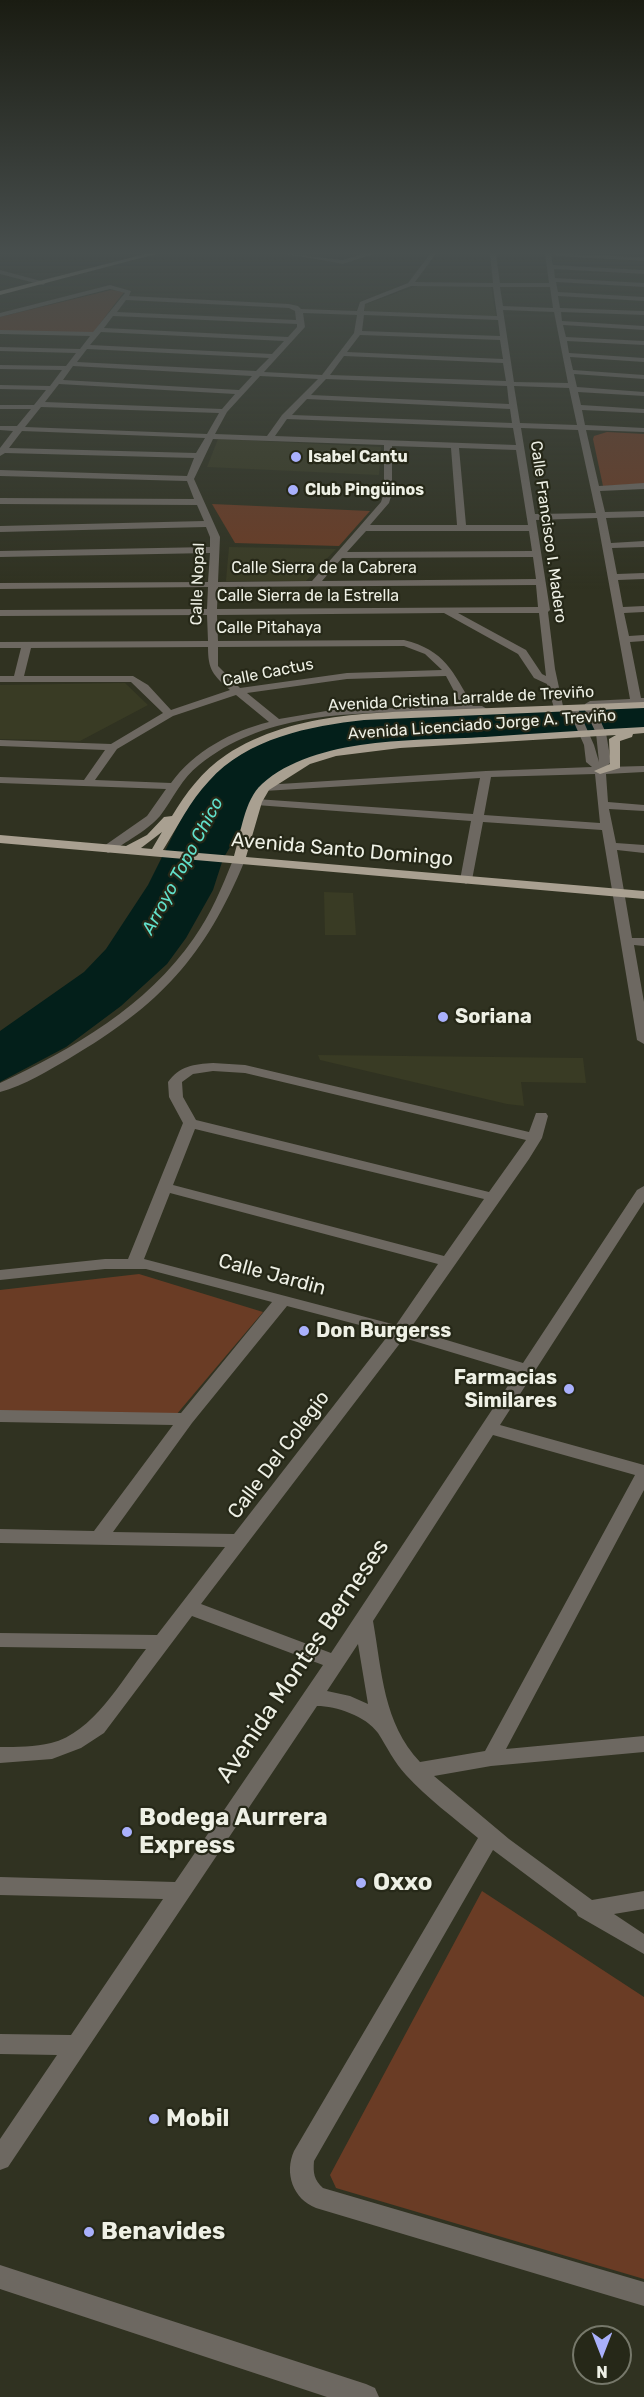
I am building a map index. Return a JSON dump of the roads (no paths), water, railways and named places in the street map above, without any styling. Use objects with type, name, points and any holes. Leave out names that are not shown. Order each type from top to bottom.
[{"type":"main road","name":"Avenida Cristina Larralde de Treviño","points":[[160,854],[184,806],[213,770],[248,747],[292,730],[327,722],[392,713],[574,711],[616,708],[641,703]]},
{"type":"main road","points":[[616,708],[610,719],[617,725],[638,730]]},
{"type":"main road","points":[[526,711],[546,714],[559,728],[589,745]]},
{"type":"main road","name":"Avenida Licenciado Jorge A. Treviño","points":[[239,860],[256,802],[264,788],[306,762],[335,753],[400,745],[541,736],[559,728],[584,732],[638,730]]},
{"type":"main road","points":[[599,769],[617,764],[614,739],[638,730]]},
{"type":"main road","points":[[127,851],[151,837],[184,806]]},
{"type":"main road","name":"Avenida Santo Domingo","points":[[0,839],[644,895]]},
{"type":"street","points":[[0,367],[70,366],[509,384],[644,394]]},
{"type":"street","points":[[1,451],[70,366]]},
{"type":"street","points":[[0,473],[190,479],[199,456],[224,411],[266,366]]},
{"type":"street","points":[[270,438],[285,417],[333,366]]},
{"type":"street","name":"Calle Francisco I. Madero","points":[[507,366],[545,610],[551,682],[558,706]]},
{"type":"street","points":[[108,849],[154,815],[173,786],[192,764],[204,755],[237,738],[277,723],[328,713],[392,713],[641,703],[630,668],[570,366]]},
{"type":"street","points":[[571,372],[644,377]]},
{"type":"street","points":[[0,387],[54,385],[240,392]]},
{"type":"street","points":[[305,398],[515,407]]},
{"type":"street","points":[[0,406],[224,411]]},
{"type":"street","points":[[579,407],[644,411]]},
{"type":"street","points":[[285,417],[644,430]]},
{"type":"street","points":[[0,428],[520,448]]},
{"type":"street","points":[[315,583],[387,499],[388,443]]},
{"type":"street","points":[[455,446],[462,528]]},
{"type":"street","points":[[1,451],[199,456]]},
{"type":"street","name":"Calle Nopal","points":[[190,479],[211,524],[216,550],[211,643],[215,671],[277,723]]},
{"type":"street","points":[[594,489],[644,486]]},
{"type":"street","points":[[0,501],[199,502]]},
{"type":"street","points":[[531,517],[644,514]]},
{"type":"street","points":[[0,529],[211,524]]},
{"type":"street","points":[[364,528],[533,528]]},
{"type":"street","points":[[607,546],[644,544]]},
{"type":"street","points":[[0,554],[216,550]]},
{"type":"street","points":[[339,555],[537,554]]},
{"type":"street","points":[[613,577],[644,576]]},
{"type":"street","name":"Calle Sierra de la Cabrera","points":[[0,586],[540,582]]},
{"type":"street","points":[[619,610],[644,609]]},
{"type":"street","points":[[445,610],[522,652],[538,676],[551,682]]},
{"type":"street","name":"Calle Sierra de la Estrella","points":[[0,613],[545,610]]},
{"type":"street","points":[[624,639],[644,638]]},
{"type":"street","name":"Calle Pitahaya","points":[[0,645],[404,644],[428,650],[440,660],[469,709]]},
{"type":"street","points":[[18,679],[27,645]]},
{"type":"street","points":[[522,652],[549,650]]},
{"type":"street","points":[[630,668],[644,668]]},
{"type":"street","name":"Calle Cactus","points":[[87,783],[112,747],[169,714],[238,691],[295,681],[347,676],[448,673]]},
{"type":"street","points":[[0,679],[133,680],[144,687],[169,714]]},
{"type":"street","points":[[590,710],[600,731],[605,762],[599,769]]},
{"type":"street","points":[[574,711],[589,745],[592,762],[599,769],[606,827],[627,941],[639,990],[644,1040]]},
{"type":"street","points":[[0,743],[112,747]]},
{"type":"street","points":[[264,788],[486,774],[644,769]]},
{"type":"street","points":[[466,880],[486,774]]},
{"type":"street","points":[[0,780],[173,786]]},
{"type":"street","points":[[256,802],[606,827]]},
{"type":"street","points":[[603,806],[644,808]]},
{"type":"street","points":[[610,846],[644,849]]},
{"type":"street","points":[[0,1088],[30,1075],[90,1040],[135,1008],[170,977],[197,943],[219,908],[239,860]]},
{"type":"street","points":[[627,941],[644,942]]},
{"type":"street","points":[[135,1262],[190,1123],[175,1093],[176,1080],[180,1074],[195,1069],[209,1067],[245,1069],[536,1138]]},
{"type":"street","name":"Calle Del Colegio","points":[[0,1755],[50,1753],[85,1737],[97,1727],[400,1331],[536,1138],[541,1116]]},
{"type":"street","points":[[190,1123],[493,1197]]},
{"type":"street","points":[[166,1188],[448,1262]]},
{"type":"street","name":"Avenida Montes Berneses","points":[[0,2159],[364,1620],[644,1190]]},
{"type":"street","name":"Calle Jardin","points":[[0,1275],[135,1262],[159,1266],[400,1331],[527,1370]]},
{"type":"street","points":[[99,1538],[186,1419],[283,1300]]},
{"type":"street","points":[[0,1416],[186,1419]]},
{"type":"street","points":[[488,1428],[644,1472],[491,1758]]},
{"type":"street","points":[[0,1536],[240,1541]]},
{"type":"street","points":[[188,1607],[335,1662]]},
{"type":"street","points":[[364,1620],[378,1703],[385,1726],[395,1746],[414,1771],[490,1837],[586,1910],[644,1945]]},
{"type":"street","points":[[0,1640],[162,1642]]},
{"type":"street","points":[[312,1698],[336,1698],[347,1701],[385,1726]]},
{"type":"street","points":[[414,1771],[491,1758],[644,1744]]},
{"type":"street","points":[[490,1837],[302,2159],[301,2181],[306,2189],[316,2197],[644,2294]]},
{"type":"street","points":[[0,1886],[182,1891]]},
{"type":"street","points":[[586,1910],[644,1900]]},
{"type":"street","points":[[0,2044],[75,2045]]},
{"type":"street","points":[[0,2277],[366,2397]]},
{"type":"water","name":"Arroyo Topo Chico","points":[[644,705],[644,730],[400,745],[335,753],[280,776],[256,802],[223,859],[213,890],[186,938],[167,964],[121,1006],[66,1047],[0,1082],[0,1031],[84,972],[106,949],[148,885],[192,797],[213,770],[270,738],[343,719]]},
{"type":"place","name":"Isabel Cantu","points":[[296,457]]},
{"type":"place","name":"Club Pingüinos","points":[[293,490]]},
{"type":"place","name":"Soriana","points":[[443,1017]]},
{"type":"place","name":"Don Burgerss","points":[[304,1331]]},
{"type":"place","name":"Farmacias Similares","points":[[569,1389]]},
{"type":"place","name":"Bodega Aurrera Express","points":[[127,1832]]},
{"type":"place","name":"Oxxo","points":[[361,1883]]},
{"type":"place","name":"Mobil","points":[[154,2119]]},
{"type":"place","name":"Benavides","points":[[89,2232]]}]
